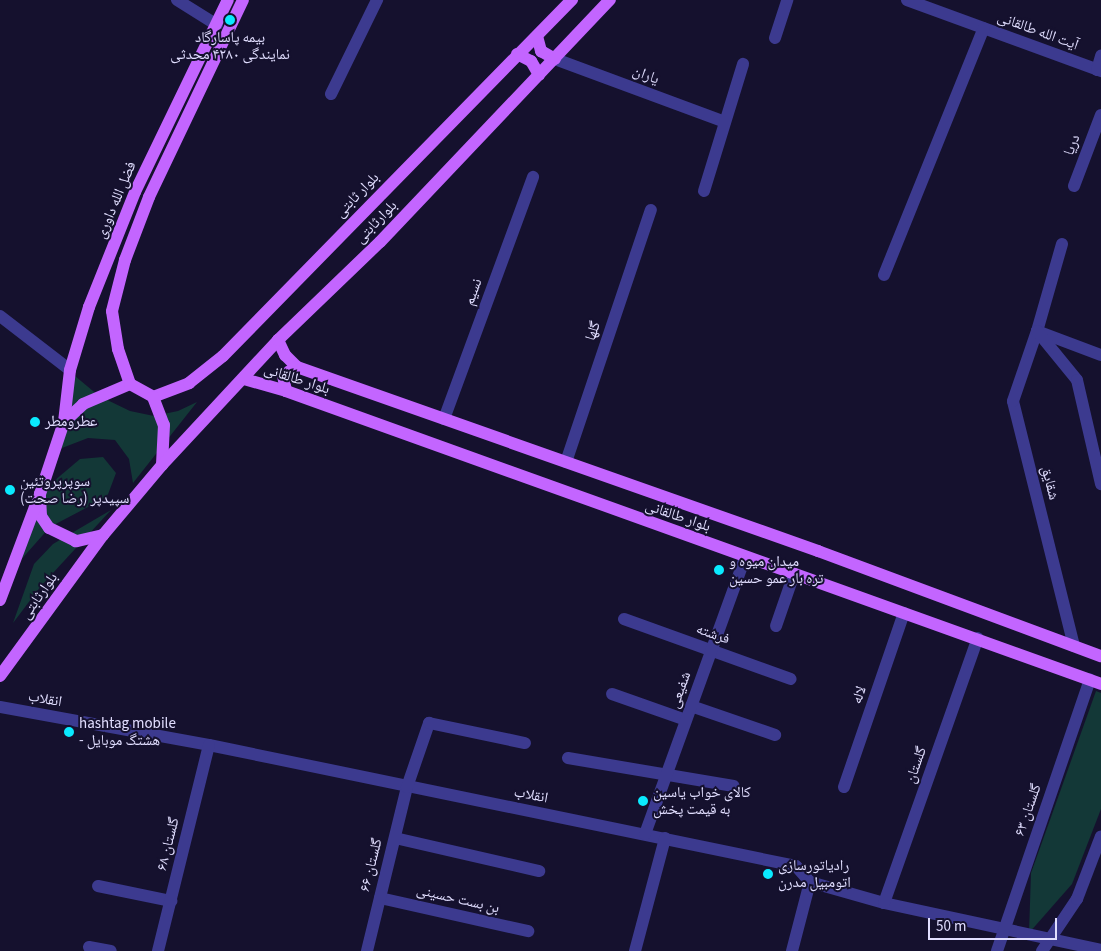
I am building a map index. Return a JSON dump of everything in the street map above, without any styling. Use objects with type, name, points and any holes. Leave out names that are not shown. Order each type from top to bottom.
[{"type":"main road","name":"فضل الله داوری","points":[[64,422],[70,370],[89,307],[136,192],[228,0]]},
{"type":"main road","name":"فضل الله داوری","points":[[130,384],[118,350],[112,311],[125,260],[149,196],[243,0]]},
{"type":"main road","name":"بلوار ثابتی","points":[[153,397],[189,383],[223,356],[572,0]]},
{"type":"main road","name":"بلوارثابتی","points":[[162,465],[244,379],[278,340],[380,242],[610,0]]},
{"type":"main road","points":[[537,36],[541,51],[555,58]]},
{"type":"main road","points":[[517,54],[531,61],[539,75]]},
{"type":"main road","name":"بلوار طالقانی","points":[[278,340],[296,367],[566,462],[1101,656]]},
{"type":"main road","points":[[286,390],[283,375],[296,367]]},
{"type":"main road","name":"بلوار طالقانی","points":[[244,379],[286,390],[1096,682]]},
{"type":"main road","points":[[0,600],[40,494],[64,422],[83,404],[130,384],[153,397],[164,425],[162,465],[103,534],[76,541],[62,537],[40,516],[40,494]]},
{"type":"main road","name":"بلوارثابتی","points":[[0,676],[103,534]]},
{"type":"street","points":[[177,0],[217,25]]},
{"type":"street","points":[[331,94],[377,0]]},
{"type":"street","points":[[774,38],[787,0]]},
{"type":"street","name":"آیت الله طالقانی","points":[[907,0],[1099,70]]},
{"type":"street","points":[[884,275],[984,28]]},
{"type":"street","points":[[1099,70],[1101,56]]},
{"type":"street","name":"یاران","points":[[555,58],[725,122]]},
{"type":"street","points":[[704,191],[743,64]]},
{"type":"street","name":"دریا","points":[[1074,186],[1101,116]]},
{"type":"street","name":"نسیم","points":[[444,419],[533,177]]},
{"type":"street","name":"گلها","points":[[566,462],[651,210]]},
{"type":"street","name":"شقایق","points":[[1062,244],[1037,331],[1013,401],[1074,646]]},
{"type":"street","points":[[0,316],[70,370]]},
{"type":"street","points":[[1037,331],[1101,355]]},
{"type":"street","points":[[1037,331],[1078,380],[1101,484]]},
{"type":"street","name":"شفیعی","points":[[645,834],[745,557]]},
{"type":"street","points":[[776,626],[794,574]]},
{"type":"street","name":"لاله","points":[[844,787],[904,612]]},
{"type":"street","name":"فرشته","points":[[624,619],[791,679]]},
{"type":"street","name":"گلستان","points":[[884,903],[978,638]]},
{"type":"street","name":"گلستان ۶۳","points":[[996,951],[1096,682]]},
{"type":"street","points":[[612,694],[686,720]]},
{"type":"street","points":[[691,706],[775,735]]},
{"type":"street","name":"انقلاب","points":[[0,707],[209,745],[796,866],[810,882],[884,903],[1003,930],[1044,946],[1101,950]]},
{"type":"street","name":"گلستان ۶۶","points":[[367,951],[407,787],[429,724],[525,743]]},
{"type":"street","name":"گلستان ۶۸","points":[[158,951],[209,745]]},
{"type":"street","points":[[568,758],[734,786]]},
{"type":"street","points":[[1044,946],[1078,900],[1101,836]]},
{"type":"street","points":[[395,838],[539,871]]},
{"type":"street","points":[[635,951],[665,838]]},
{"type":"street","points":[[792,951],[810,882]]},
{"type":"street","points":[[98,886],[171,900]]},
{"type":"street","name":"بن بست حسینی","points":[[380,898],[528,931]]},
{"type":"street","points":[[89,947],[111,951]]},
{"type":"green space","points":[[75,376],[99,396],[130,411],[154,416],[178,411],[197,402],[133,483],[129,459],[115,440],[88,438],[62,448],[50,460]]},
{"type":"green space","points":[[103,457],[116,473],[107,497],[50,527],[19,562],[32,515],[54,481],[80,459]]},
{"type":"green space","points":[[111,510],[41,586],[13,623],[34,564],[53,544]]},
{"type":"green space","points":[[1096,691],[1101,693],[1101,809],[1072,884],[1029,933],[1031,873]]},
{"type":"place","name":"بیمه پاسارگاد نمایندگی ۴۲۸۰ محدثی","points":[[230,20]]},
{"type":"place","name":"عطرومطر","points":[[35,422]]},
{"type":"place","name":"سوپرپروتئین سپیدپر (رضا صحت)","points":[[10,490]]},
{"type":"place","name":"میدان میوه و تره بار عمو حسین","points":[[719,570]]},
{"type":"place","name":"hashtag mobile - هشتگ موبایل","points":[[69,732]]},
{"type":"place","name":"کالای خواب یاسین به قیمت پخش","points":[[643,801]]},
{"type":"place","name":"رادیاتورسازی اتومبیل مدرن","points":[[768,874]]}]
